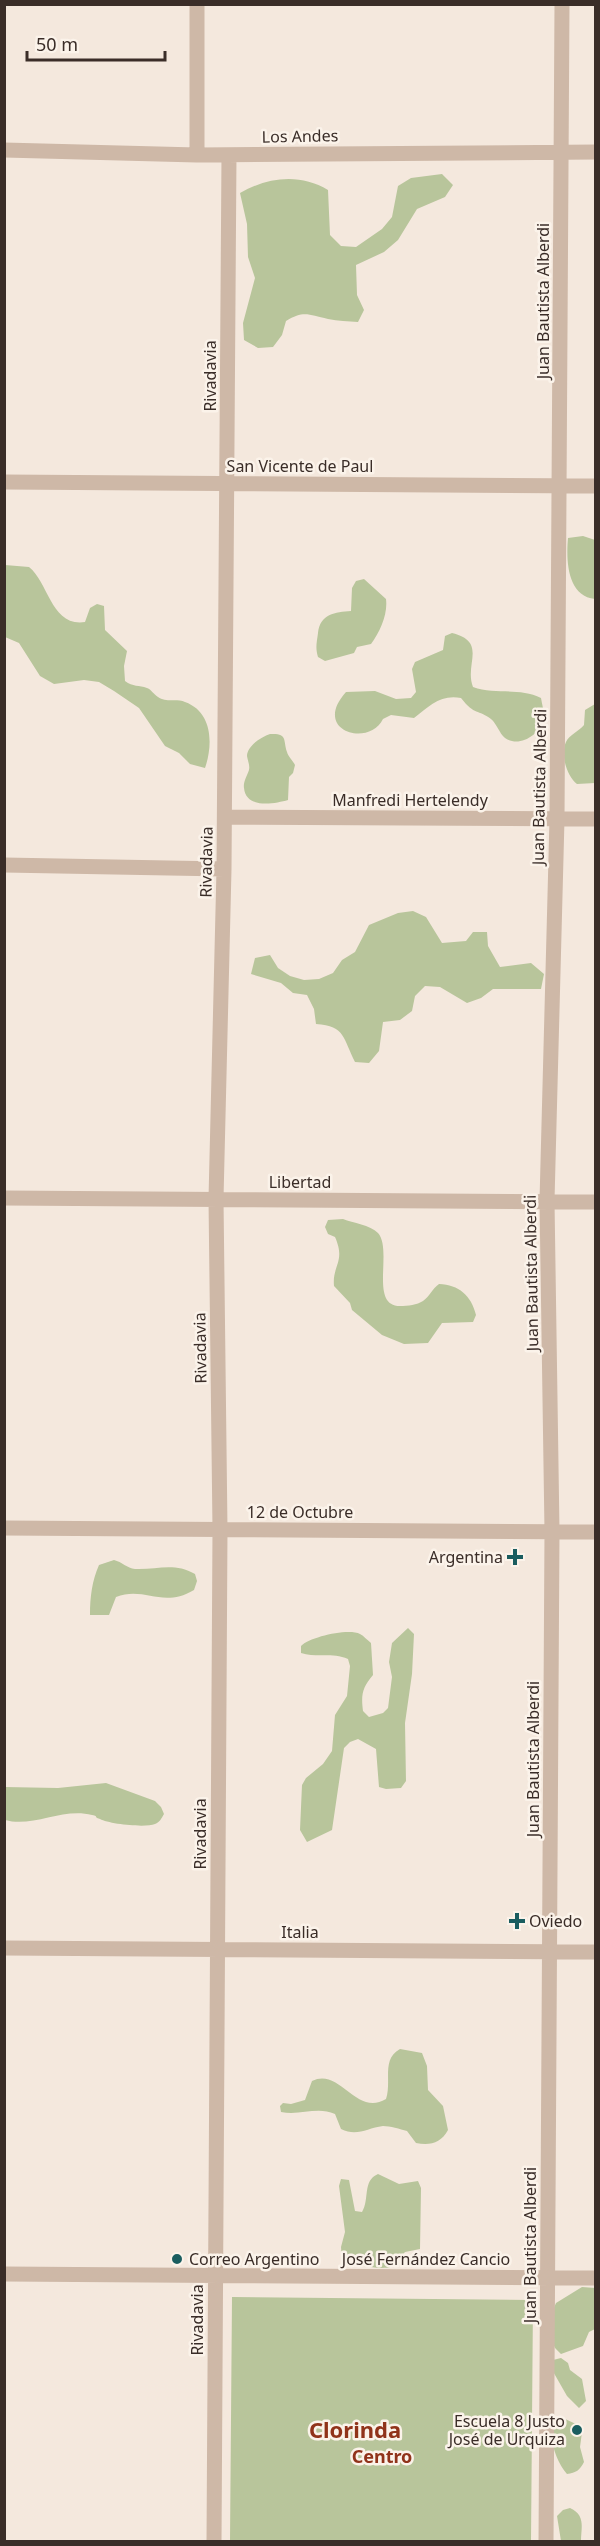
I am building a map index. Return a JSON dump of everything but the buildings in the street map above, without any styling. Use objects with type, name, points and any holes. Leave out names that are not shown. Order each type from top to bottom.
[{"type":"street","points":[[197,4],[197,155]]},
{"type":"street","name":"Juan Bautista Alberdi","points":[[546,2541],[552,1531],[548,1201],[557,819],[562,4]]},
{"type":"street","name":"Los Andes","points":[[4,150],[197,155],[596,152]]},
{"type":"street","name":"Rivadavia","points":[[214,2541],[220,1529],[216,1200],[225,817],[229,154]]},
{"type":"street","name":"San Vicente de Paul","points":[[4,482],[596,486]]},
{"type":"street","name":"Manfredi Hertelendy","points":[[225,817],[596,819]]},
{"type":"street","points":[[4,865],[224,869]]},
{"type":"street","name":"Libertad","points":[[4,1198],[596,1202]]},
{"type":"street","name":"12 de Octubre","points":[[4,1528],[596,1532]]},
{"type":"street","name":"Italia","points":[[4,1948],[596,1952]]},
{"type":"street","name":"José Fernández Cancio","points":[[4,2274],[596,2278]]},
{"type":"green space","points":[[442,174],[453,185],[445,197],[417,209],[398,240],[384,252],[356,265],[357,295],[364,310],[358,322],[302,314],[286,321],[282,335],[273,347],[258,348],[244,340],[243,323],[255,278],[248,257],[247,224],[240,193],[262,183],[284,179],[306,181],[328,190],[330,235],[341,246],[356,247],[382,229],[392,217],[398,186],[411,178]]},
{"type":"green space","points":[[583,536],[595,540],[595,599],[579,591],[570,576],[568,566],[568,538]]},
{"type":"green space","points":[[5,565],[29,567],[36,574],[58,611],[65,618],[74,622],[85,622],[90,608],[97,604],[104,606],[105,630],[127,651],[124,666],[125,681],[147,688],[161,699],[185,702],[201,713],[206,721],[210,740],[205,768],[190,764],[179,753],[165,746],[139,708],[99,682],[84,680],[54,684],[40,676],[19,643],[5,637]]},
{"type":"green space","points":[[364,579],[386,599],[385,617],[380,628],[371,644],[357,647],[354,653],[325,661],[318,657],[317,653],[319,627],[329,615],[351,611],[352,588],[356,581]]},
{"type":"green space","points":[[452,633],[463,637],[472,648],[473,687],[490,691],[525,693],[541,698],[543,721],[533,735],[522,741],[510,741],[503,736],[491,719],[473,710],[461,698],[454,697],[441,699],[414,718],[391,715],[383,719],[376,728],[366,732],[346,731],[339,725],[335,717],[337,706],[346,692],[375,691],[396,699],[411,698],[416,692],[412,669],[415,662],[443,650],[445,636]]},
{"type":"green space","points":[[595,704],[595,783],[577,784],[570,776],[566,765],[564,747],[569,737],[584,725],[585,710]]},
{"type":"green space","points":[[270,734],[282,736],[288,754],[295,765],[289,777],[288,800],[276,803],[255,802],[246,795],[244,788],[249,768],[247,756],[252,745]]},
{"type":"green space","points":[[413,911],[426,917],[442,943],[466,941],[473,932],[487,932],[488,946],[500,967],[531,963],[544,974],[541,989],[493,989],[481,998],[467,1003],[440,987],[425,986],[415,996],[412,1011],[400,1020],[383,1022],[379,1051],[369,1063],[355,1062],[345,1040],[338,1031],[326,1025],[316,1024],[314,1009],[307,995],[293,993],[281,983],[251,974],[255,958],[270,955],[278,968],[290,976],[304,980],[319,979],[333,973],[342,960],[355,952],[369,925],[398,913]]},
{"type":"green space","points":[[343,1219],[366,1226],[378,1233],[382,1241],[383,1287],[391,1304],[400,1306],[418,1303],[439,1284],[453,1286],[463,1292],[471,1302],[476,1315],[473,1322],[442,1323],[428,1343],[404,1344],[382,1335],[352,1310],[350,1303],[334,1286],[339,1258],[338,1245],[335,1237],[328,1234],[325,1227],[328,1220]]},
{"type":"green space","points":[[114,1560],[135,1569],[180,1568],[195,1574],[197,1581],[194,1590],[172,1598],[136,1594],[116,1597],[109,1615],[90,1615],[92,1589],[99,1565]]},
{"type":"green space","points":[[408,1628],[414,1634],[412,1674],[405,1723],[406,1781],[401,1788],[379,1787],[376,1749],[358,1739],[350,1742],[344,1748],[332,1830],[307,1842],[300,1830],[302,1785],[306,1778],[323,1764],[332,1751],[335,1715],[347,1696],[350,1666],[348,1659],[342,1657],[301,1653],[301,1646],[320,1637],[347,1632],[360,1634],[371,1643],[373,1675],[364,1688],[362,1700],[363,1711],[369,1717],[383,1713],[388,1708],[392,1677],[389,1662],[392,1643]]},
{"type":"green space","points":[[106,1783],[155,1801],[164,1814],[155,1824],[143,1826],[111,1822],[81,1813],[16,1822],[5,1820],[5,1787],[58,1788]]},
{"type":"green space","points":[[400,2049],[422,2053],[427,2066],[428,2090],[443,2106],[448,2130],[438,2141],[430,2144],[416,2143],[407,2131],[386,2126],[357,2132],[347,2131],[341,2129],[335,2114],[328,2112],[281,2112],[280,2106],[283,2103],[291,2104],[305,2100],[312,2081],[322,2078],[331,2080],[366,2102],[375,2103],[386,2099],[389,2065],[394,2053]]},
{"type":"green space","points":[[378,2174],[399,2184],[418,2181],[421,2188],[420,2249],[405,2252],[396,2264],[386,2268],[342,2261],[341,2247],[345,2232],[339,2186],[341,2179],[349,2180],[355,2211],[362,2212],[370,2181]]},
{"type":"green space","points":[[582,2287],[595,2288],[595,2329],[589,2332],[583,2346],[561,2354],[552,2341],[553,2310],[556,2303]]},
{"type":"green space","points":[[232,2297],[533,2300],[531,2541],[230,2541]]},
{"type":"green space","points":[[561,2358],[568,2363],[570,2370],[582,2379],[586,2401],[579,2408],[567,2396],[551,2368],[553,2360]]},
{"type":"green space","points":[[563,2418],[578,2425],[582,2432],[580,2447],[584,2462],[577,2471],[567,2474],[559,2463],[552,2441],[555,2421]]},
{"type":"green space","points":[[570,2508],[581,2518],[581,2541],[561,2541],[557,2516],[563,2510]]},
{"type":"place","name":"Argentina","points":[[515,1557]]},
{"type":"place","name":"Oviedo","points":[[517,1921]]},
{"type":"place","name":"Correo Argentino","points":[[177,2259]]},
{"type":"place","name":"Escuela 8 Justo José de Urquiza","points":[[577,2430]]},
{"type":"district","name":"Clorinda","points":[[355,2430]]},
{"type":"district","name":"Centro","points":[[382,2457]]}]
